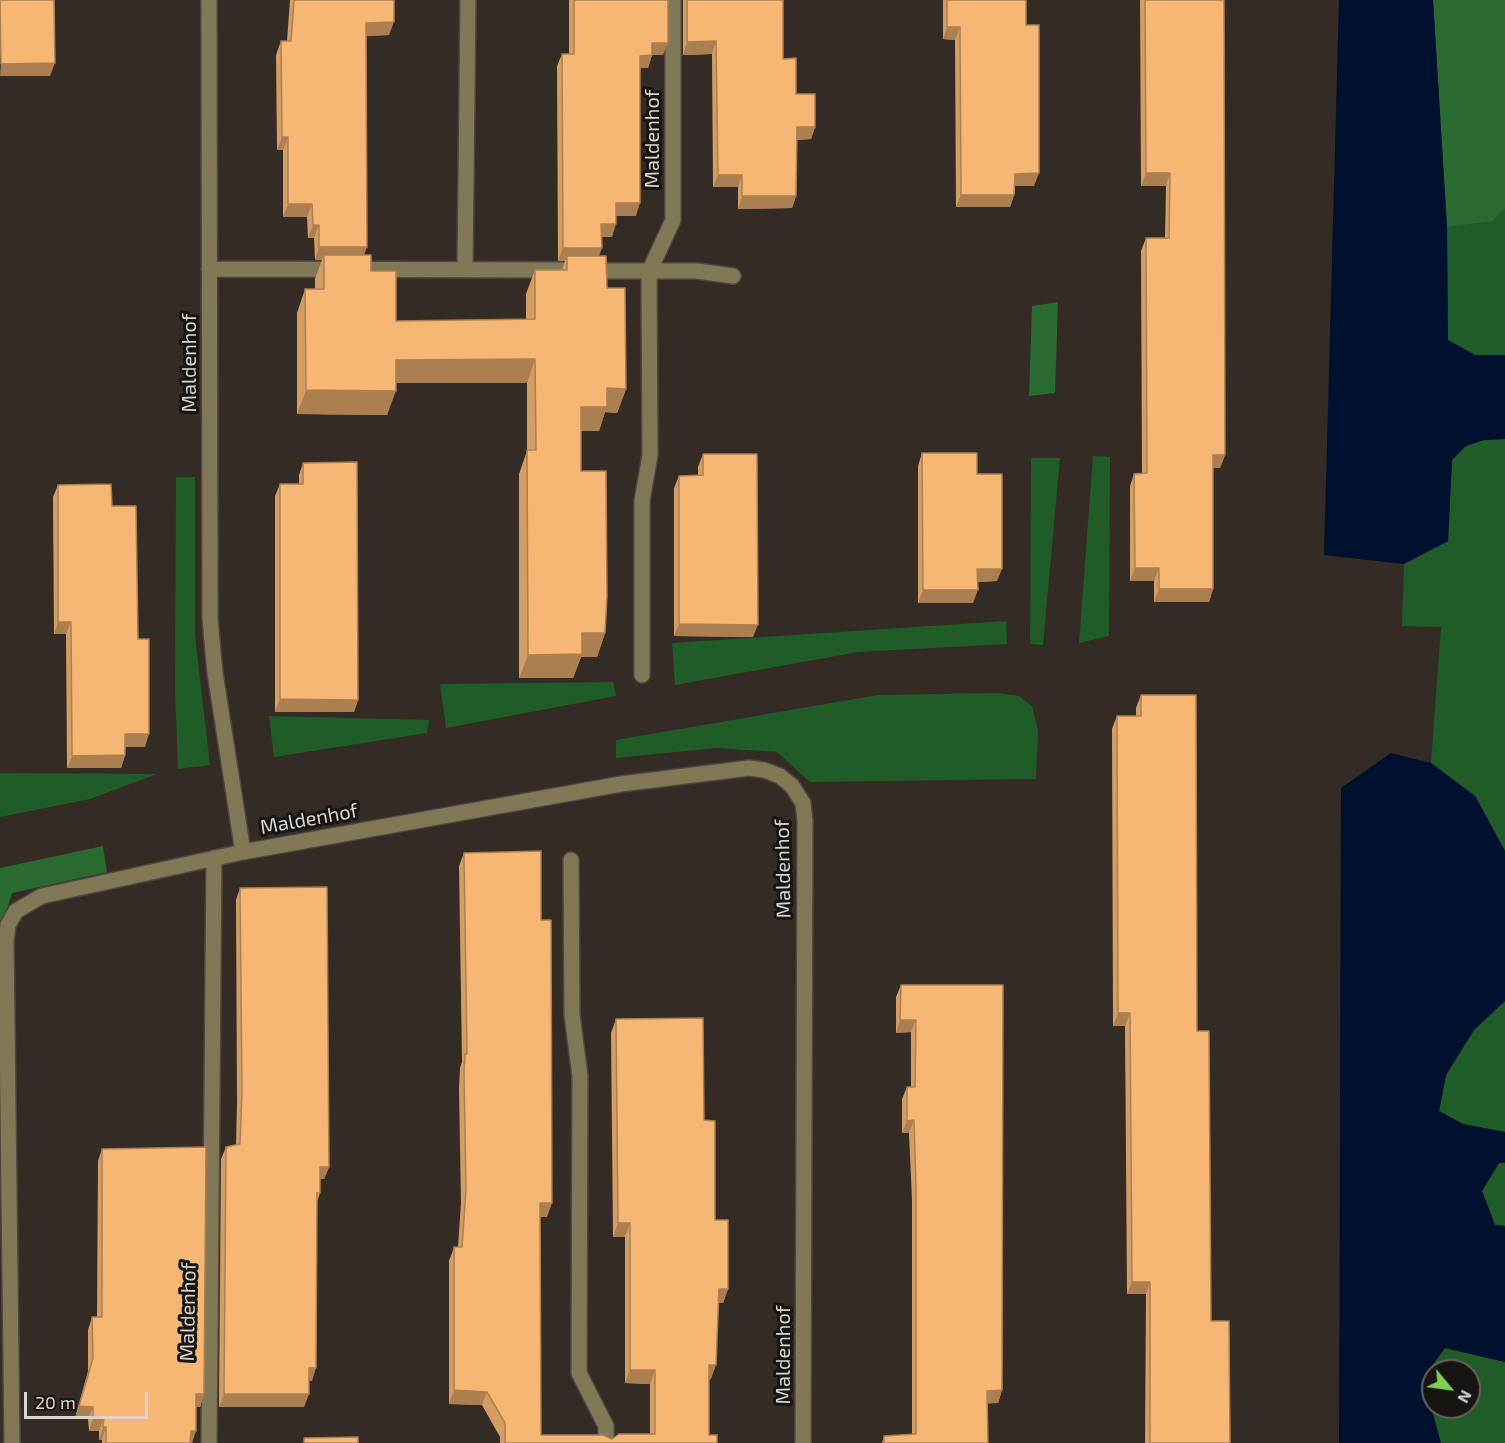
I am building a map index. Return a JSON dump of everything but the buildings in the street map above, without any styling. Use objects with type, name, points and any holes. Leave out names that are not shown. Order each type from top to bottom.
[{"type":"street","name":"Maldenhof","points":[[209,0],[210,619],[215,673],[243,852]]},
{"type":"street","points":[[465,269],[468,0]]},
{"type":"street","name":"Maldenhof","points":[[642,675],[642,501],[650,455],[649,272],[673,220],[673,0]]},
{"type":"street","points":[[209,269],[697,272],[733,276]]},
{"type":"street","name":"Maldenhof","points":[[12,1443],[6,941],[9,925],[16,911],[42,896],[243,852],[621,784],[749,768],[765,770],[780,776],[792,786],[803,803],[805,838],[803,1443]]},
{"type":"street","name":"Maldenhof","points":[[209,1443],[214,858]]},
{"type":"street","points":[[571,860],[572,1015],[580,1076],[579,1373],[606,1426],[606,1443]]},
{"type":"green space","points":[[1433,0],[1505,0],[1505,209],[1492,221],[1447,227]]},
{"type":"green space","points":[[1505,0],[1505,355],[1475,355],[1448,340],[1447,227]]},
{"type":"green space","points":[[1058,302],[1055,393],[1029,396],[1032,306]]},
{"type":"green space","points":[[1505,439],[1505,851],[1475,796],[1431,763],[1441,627],[1402,626],[1404,564],[1448,541],[1452,460],[1465,446],[1484,440]]},
{"type":"green space","points":[[1093,456],[1110,457],[1109,636],[1079,643]]},
{"type":"green space","points":[[1031,458],[1060,458],[1043,645],[1030,644]]},
{"type":"green space","points":[[176,477],[195,477],[195,635],[210,765],[178,769],[175,691]]},
{"type":"green space","points":[[1006,621],[1007,644],[858,652],[675,685],[672,643]]},
{"type":"green space","points":[[613,682],[616,696],[446,728],[440,684]]},
{"type":"green space","points":[[996,693],[1019,696],[1032,706],[1038,730],[1036,779],[810,782],[777,752],[716,748],[616,758],[616,740],[878,695]]},
{"type":"green space","points":[[269,716],[429,720],[427,733],[274,757]]},
{"type":"green space","points":[[0,773],[157,774],[90,799],[0,817]]},
{"type":"green space","points":[[103,846],[107,872],[12,893],[0,933],[0,868]]},
{"type":"green space","points":[[1505,1001],[1505,1132],[1463,1124],[1439,1111],[1446,1075],[1474,1030]]},
{"type":"green space","points":[[1499,1163],[1505,1163],[1505,1226],[1495,1225],[1482,1191]]},
{"type":"green space","points":[[1445,1348],[1505,1362],[1505,1443],[1441,1443],[1437,1437],[1433,1419],[1481,1419],[1481,1359],[1437,1359]]},
{"type":"water","points":[[1339,0],[1433,0],[1447,227],[1448,340],[1475,355],[1505,355],[1505,439],[1484,440],[1466,446],[1452,460],[1448,541],[1404,564],[1324,555]]},
{"type":"water","points":[[1391,753],[1431,763],[1475,796],[1505,851],[1505,1001],[1474,1030],[1446,1075],[1439,1111],[1463,1124],[1505,1132],[1505,1163],[1499,1163],[1482,1191],[1495,1225],[1505,1226],[1505,1362],[1445,1348],[1437,1359],[1421,1359],[1421,1419],[1434,1419],[1441,1443],[1339,1443],[1341,788]]}]
